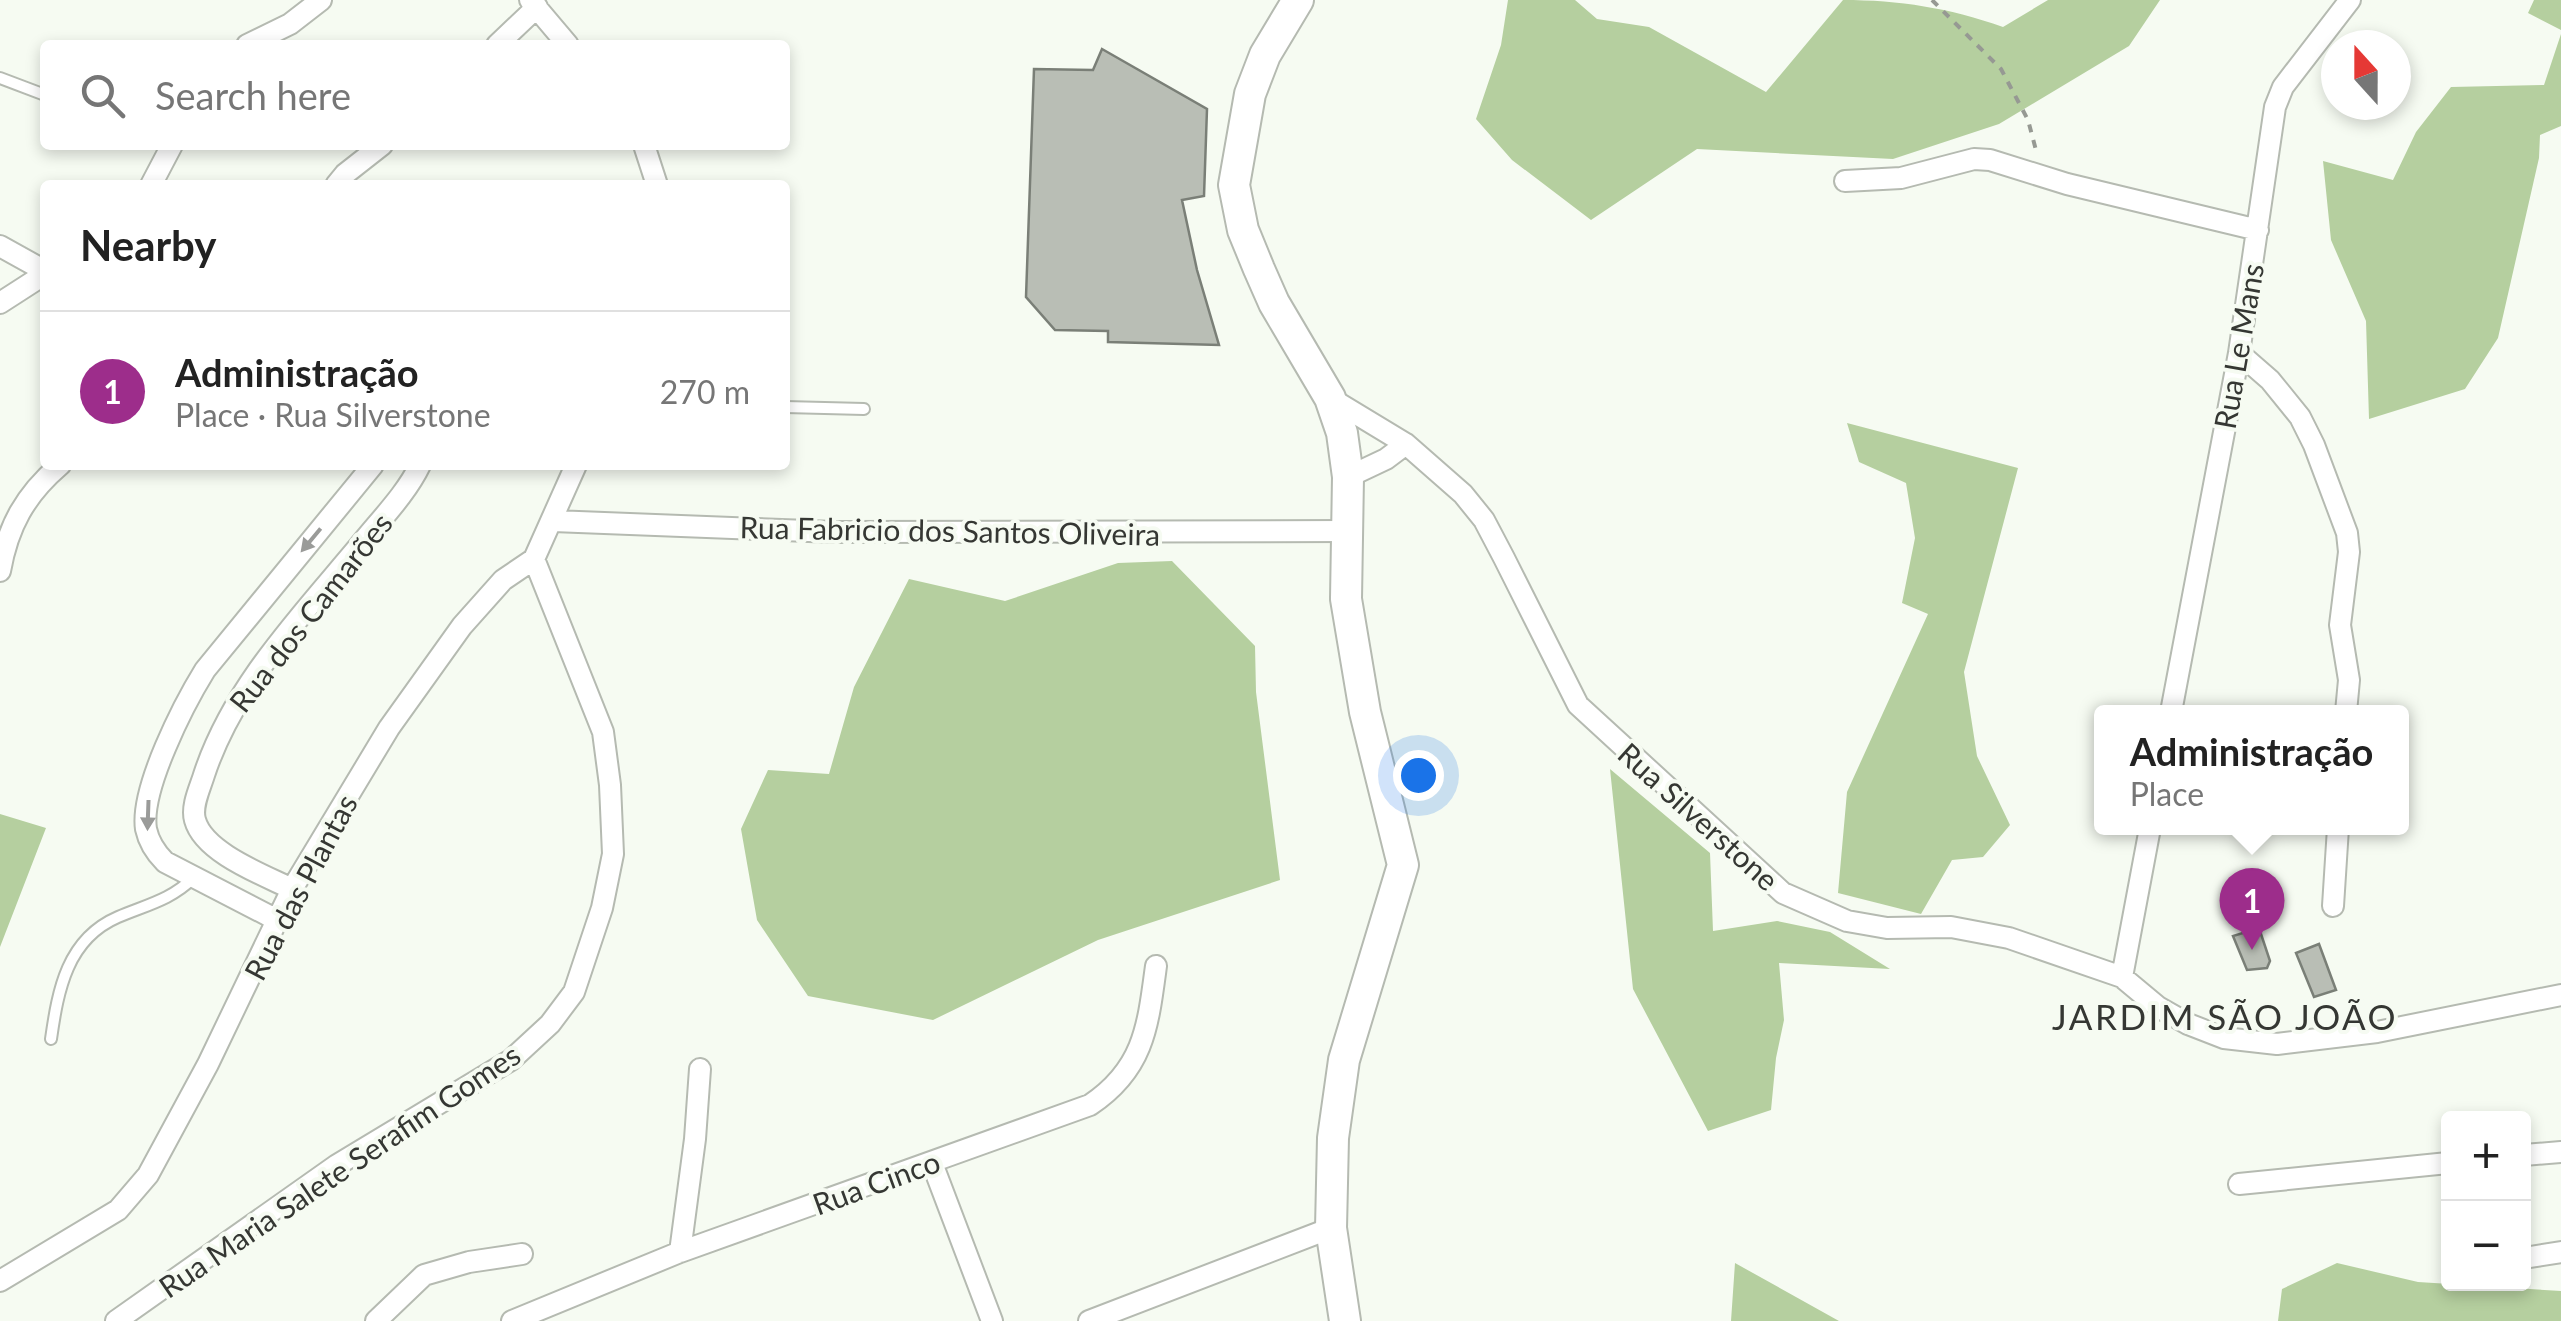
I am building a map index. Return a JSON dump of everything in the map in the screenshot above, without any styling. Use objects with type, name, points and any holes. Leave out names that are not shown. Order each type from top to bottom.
[{"type":"street","points":[[257,40],[290,24],[321,0]]},
{"type":"street","points":[[1298,0],[1266,54],[1250,94],[1234,185],[1243,230],[1274,303],[1330,398],[1342,433],[1348,477],[1346,598],[1365,712],[1402,865],[1344,1060],[1333,1138],[1331,1228],[1345,1321]]},
{"type":"street","name":"Rua Le Mans","points":[[2172,705],[2239,352],[2275,107],[2283,88],[2350,0]]},
{"type":"street","points":[[501,40],[533,4],[564,40]]},
{"type":"street","points":[[153,180],[169,150]]},
{"type":"street","points":[[340,180],[376,150]]},
{"type":"street","points":[[645,150],[654,180]]},
{"type":"street","points":[[1845,181],[1902,178],[1974,159],[1990,160],[2258,230]]},
{"type":"street","points":[[0,246],[40,270]]},
{"type":"street","points":[[0,303],[40,276]]},
{"type":"street","points":[[2239,352],[2270,380],[2300,418],[2346,533],[2349,552],[2340,625],[2349,680],[2347,705]]},
{"type":"street","name":"Rua Silverstone","points":[[1330,398],[1406,444],[1463,494],[1484,520],[1578,705],[1783,893],[1846,922],[1980,932],[2122,978],[2158,1007],[2224,1038],[2276,1044],[2377,1032],[2561,995]]},
{"type":"street","points":[[1348,477],[1386,459],[1406,444]]},
{"type":"street","points":[[0,570],[17,512],[36,485],[54,470]]},
{"type":"street","name":"Rua dos Camarões","points":[[278,920],[164,862],[152,848],[146,827],[147,802],[184,704],[205,670],[369,470]]},
{"type":"street","name":"Rua dos Camarões","points":[[292,888],[230,859],[205,837],[194,819],[196,798],[238,700],[417,470]]},
{"type":"street","name":"Rua das Plantas","points":[[0,1281],[118,1210],[148,1174],[208,1064],[292,888],[388,728],[462,626],[503,580],[534,559],[574,470]]},
{"type":"street","name":"Rua Fabricio dos Santos Oliveira","points":[[553,521],[835,532],[1348,531]]},
{"type":"street","name":"Rua Maria Salete Serafim Gomes","points":[[116,1321],[337,1165],[511,1060],[550,1024],[574,992],[602,908],[613,854],[610,784],[603,732],[534,559]]},
{"type":"street","points":[[2122,978],[2149,835]]},
{"type":"street","points":[[2333,906],[2338,835]]},
{"type":"street","name":"Rua Cinco","points":[[512,1321],[680,1252],[1090,1104],[1113,1090],[1132,1066],[1148,1026],[1156,966]]},
{"type":"street","points":[[680,1252],[700,1069]]},
{"type":"street","points":[[2531,1155],[2561,1152]]},
{"type":"street","points":[[932,1162],[992,1321]]},
{"type":"street","points":[[2239,1184],[2441,1164]]},
{"type":"street","points":[[1090,1321],[1331,1228]]},
{"type":"street","points":[[2531,1257],[2561,1252]]},
{"type":"street","points":[[376,1321],[424,1276],[469,1262],[522,1254]]},
{"type":"lane","points":[[0,78],[40,92]]},
{"type":"lane","points":[[790,407],[864,410]]},
{"type":"lane","points":[[51,1040],[56,1002],[68,964],[82,941],[116,918],[179,892],[194,878]]},
{"type":"path","points":[[1932,0],[2001,69],[2028,120],[2042,176]]},
{"type":"green space","points":[[1508,0],[1575,0],[1597,19],[1649,27],[1766,92],[1843,0],[1924,6],[2003,27],[2048,0],[2160,0],[2129,46],[1999,124],[1893,159],[1697,149],[1591,220],[1512,160],[1476,119],[1501,45]]},
{"type":"green space","points":[[2534,0],[2561,0],[2561,30],[2528,13]]},
{"type":"green space","points":[[2561,34],[2561,126],[2540,135],[2539,158],[2498,338],[2465,389],[2369,419],[2366,321],[2331,240],[2323,161],[2393,180],[2416,132],[2451,87],[2544,85]]},
{"type":"green space","points":[[1847,423],[2018,468],[1964,672],[1977,756],[2010,825],[1983,857],[1952,860],[1921,914],[1838,893],[1847,792],[1928,614],[1902,603],[1915,538],[1906,483],[1859,462]]},
{"type":"green space","points":[[1172,561],[1255,646],[1256,692],[1280,880],[1098,940],[933,1020],[808,996],[757,920],[741,829],[768,770],[829,774],[854,687],[909,579],[1005,601],[1118,563]]},
{"type":"green space","points":[[1610,769],[1710,853],[1713,931],[1777,921],[1830,932],[1890,969],[1779,963],[1784,1020],[1771,1110],[1708,1131],[1633,989]]},
{"type":"green space","points":[[0,814],[46,828],[0,947]]},
{"type":"green space","points":[[1735,1263],[1839,1321],[1731,1321]]},
{"type":"green space","points":[[2337,1263],[2418,1282],[2441,1283],[2441,1291],[2561,1291],[2561,1321],[2278,1321],[2282,1289]]},
{"type":"building","points":[[1102,49],[1207,109],[1204,196],[1182,200],[1219,345],[1108,342],[1108,331],[1055,330],[1026,297],[1034,69],[1093,70]]},
{"type":"building","points":[[2259,928],[2270,961],[2267,968],[2247,970],[2233,936]]},
{"type":"building","points":[[2319,944],[2336,990],[2314,997],[2296,953]]},
{"type":"place","name":"Administração","points":[[2252,950]]},
{"type":"district","name":"JARDIM SÃO JOÃO","points":[[2225,1016]]}]
